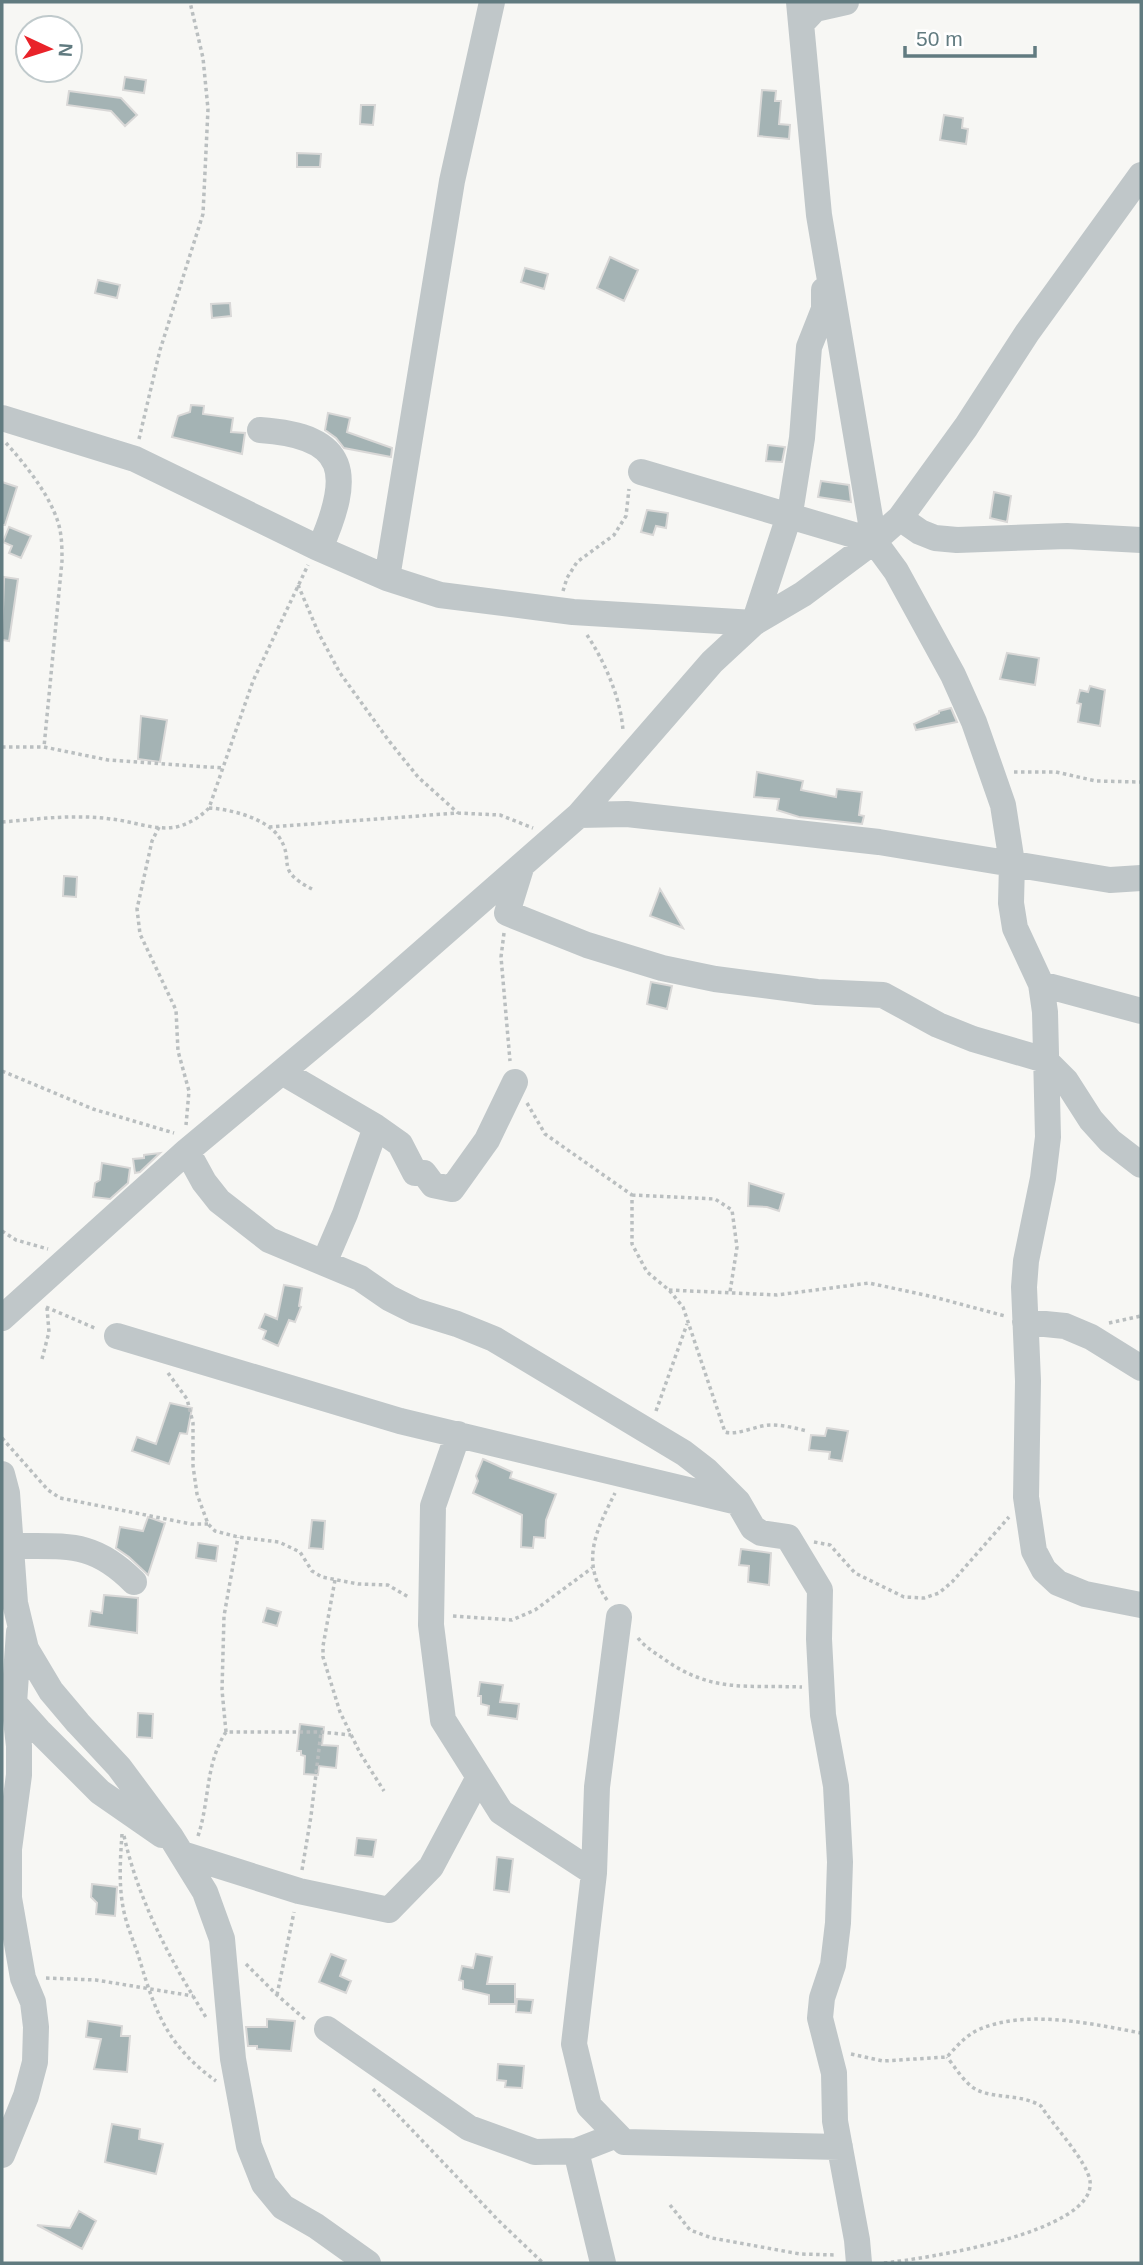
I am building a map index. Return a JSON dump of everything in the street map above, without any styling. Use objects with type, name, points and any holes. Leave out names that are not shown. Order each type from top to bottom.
[{"type":"street","points":[[387,578],[452,181],[492,2]]},
{"type":"street","points":[[846,2],[800,12],[819,215],[874,541],[896,571],[953,676],[974,722],[1003,805],[1012,863],[1011,903],[1015,928],[1041,984],[1045,1012],[1048,1137],[1041,1191],[1026,1261],[1024,1287],[1028,1381],[1026,1497],[1034,1551],[1044,1570],[1058,1583],[1086,1594],[1141,1605]]},
{"type":"street","points":[[2,1318],[37,1302],[69,1256],[186,1144],[282,1072],[579,815],[712,662],[754,623],[803,594],[900,518],[966,427],[1027,333],[1141,176]]},
{"type":"street","points":[[754,623],[789,514],[802,438],[809,346],[824,309],[825,254]]},
{"type":"street","points":[[2,418],[135,458],[318,548],[387,578],[440,596],[566,611],[754,623]]},
{"type":"street","points":[[260,430],[285,432],[310,439],[330,454],[335,462],[339,482],[330,522],[318,548]]},
{"type":"street","points":[[635,475],[789,514],[874,541]]},
{"type":"street","points":[[900,518],[928,535],[957,540],[1067,536],[1141,540]]},
{"type":"street","points":[[579,815],[628,814],[879,842],[1110,880],[1141,878]]},
{"type":"street","points":[[521,867],[507,913],[587,945],[662,968],[715,979],[817,992],[883,995],[938,1025],[1001,1049],[1045,1060],[1066,1081],[1091,1120],[1110,1141],[1141,1165]]},
{"type":"street","points":[[1041,984],[1141,1011]]},
{"type":"street","points":[[282,1072],[376,1127],[400,1144],[415,1173],[425,1173],[433,1185],[452,1189],[487,1140],[515,1082]]},
{"type":"street","points":[[324,1263],[345,1214],[376,1127]]},
{"type":"street","points":[[186,1144],[204,1182],[219,1201],[269,1240],[360,1278],[389,1298],[415,1311],[494,1339],[684,1453],[706,1470],[738,1502],[753,1528],[761,1533],[788,1537],[820,1590],[823,1715],[835,1775],[839,1821],[838,1923],[833,1965],[822,1998],[820,2018],[834,2073],[835,2121],[858,2252]]},
{"type":"street","points":[[1025,1322],[1065,1326],[1141,1368]]},
{"type":"street","points":[[117,1336],[400,1421],[738,1502]]},
{"type":"street","points":[[458,1434],[433,1506],[431,1625],[443,1720],[501,1812],[594,1873]]},
{"type":"street","points":[[2,1474],[7,1493],[15,1603],[26,1649],[51,1691],[119,1767],[182,1854],[205,1892],[222,1939],[233,2059],[249,2146],[264,2184],[283,2207],[368,2263]]},
{"type":"street","points":[[12,1546],[69,1546],[86,1550],[100,1555],[134,1582]]},
{"type":"street","points":[[619,1617],[597,1787],[594,1873],[574,2044],[589,2106],[624,2142],[840,2147]]},
{"type":"street","points":[[2,2155],[26,2096],[35,2062],[36,2027],[33,2002],[23,1978],[9,1898],[9,1849],[19,1775],[14,1703],[19,1626]]},
{"type":"street","points":[[14,1703],[100,1792],[182,1854],[299,1891],[389,1910],[431,1867],[479,1777]]},
{"type":"street","points":[[319,2027],[469,2128],[536,2152],[576,2151],[617,2135]]},
{"type":"street","points":[[576,2151],[603,2263]]},
{"type":"path","points":[[135,458],[160,351],[203,214],[208,109],[203,58],[190,2]]},
{"type":"path","points":[[2,439],[41,490],[58,521],[62,538],[44,747]]},
{"type":"path","points":[[625,762],[622,722],[610,681],[598,652],[566,611],[567,578],[577,562],[614,535],[626,516],[635,475]]},
{"type":"path","points":[[2,822],[48,816],[80,816],[175,827],[190,822],[209,808],[253,681],[318,548]]},
{"type":"path","points":[[298,585],[340,674],[418,777],[458,813]]},
{"type":"path","points":[[2,747],[44,747],[108,760],[223,768]]},
{"type":"path","points":[[991,772],[1056,772],[1096,780],[1141,782]]},
{"type":"path","points":[[209,808],[226,808],[240,812],[269,827],[281,838],[288,869],[295,880],[312,889]]},
{"type":"path","points":[[269,827],[458,813],[500,815],[525,823],[552,838]]},
{"type":"path","points":[[2,1071],[186,1144],[189,1091],[178,1051],[176,1010],[140,934],[137,909],[152,841],[159,827]]},
{"type":"path","points":[[507,913],[501,957],[512,1077],[545,1133],[632,1195],[715,1199],[732,1210],[737,1247],[730,1292]]},
{"type":"path","points":[[632,1195],[632,1244],[647,1272],[669,1290],[683,1307],[725,1432],[730,1434],[752,1427],[772,1425],[807,1431]]},
{"type":"path","points":[[2,1231],[16,1240],[69,1256]]},
{"type":"path","points":[[669,1290],[777,1295],[869,1283],[970,1306],[1025,1322]]},
{"type":"path","points":[[37,1302],[117,1336]]},
{"type":"path","points":[[37,1302],[49,1332],[42,1359]]},
{"type":"path","points":[[649,1434],[687,1324]]},
{"type":"path","points":[[166,1370],[187,1399],[193,1423],[193,1466],[197,1494],[208,1524],[215,1531],[279,1542],[300,1552],[312,1571],[322,1577],[388,1585],[417,1602]]},
{"type":"path","points":[[2,1438],[48,1490],[60,1498],[191,1524],[208,1524]]},
{"type":"path","points":[[617,1489],[601,1520],[592,1551],[592,1568],[600,1589],[642,1644],[675,1668],[704,1682],[821,1688]]},
{"type":"path","points":[[788,1537],[830,1545],[855,1573],[904,1597],[924,1598],[939,1593],[952,1582],[1026,1497]]},
{"type":"path","points":[[182,1854],[204,1819],[212,1758],[226,1732],[222,1690],[224,1629],[238,1537]]},
{"type":"path","points":[[452,1616],[512,1620],[535,1610],[592,1568]]},
{"type":"path","points":[[335,1580],[323,1657],[340,1712],[384,1791]]},
{"type":"path","points":[[226,1732],[321,1731],[351,1735]]},
{"type":"path","points":[[277,1995],[299,1891],[321,1731]]},
{"type":"path","points":[[213,2028],[155,1929],[136,1885],[122,1827],[120,1875],[125,1919],[148,1990],[163,2025],[175,2045],[201,2070],[240,2099]]},
{"type":"path","points":[[222,1939],[277,1995],[319,2027]]},
{"type":"path","points":[[23,1978],[96,1980],[193,1996]]},
{"type":"path","points":[[826,2046],[859,2057],[883,2061],[947,2057],[962,2040],[979,2029],[1006,2021],[1074,2021],[1141,2034]]},
{"type":"path","points":[[884,2263],[968,2250],[1043,2228],[1066,2217],[1085,2202],[1089,2194],[1088,2175],[1041,2106],[1020,2098],[975,2089],[947,2057]]},
{"type":"path","points":[[370,2086],[498,2220],[543,2263]]},
{"type":"path","points":[[670,2205],[690,2230],[712,2238],[800,2254],[840,2255],[858,2252]]},
{"type":"building","points":[[125,77],[146,80],[144,93],[123,90]]},
{"type":"building","points":[[762,90],[776,91],[775,101],[781,101],[779,124],[790,125],[789,139],[758,136]]},
{"type":"building","points":[[69,91],[121,98],[137,115],[125,126],[111,111],[67,105]]},
{"type":"building","points":[[361,105],[375,105],[373,125],[360,124]]},
{"type":"building","points":[[944,115],[963,118],[962,128],[968,129],[966,144],[940,140]]},
{"type":"building","points":[[297,153],[321,154],[320,167],[297,167]]},
{"type":"building","points":[[610,257],[638,270],[624,301],[597,288]]},
{"type":"building","points":[[525,268],[548,274],[544,289],[521,282]]},
{"type":"building","points":[[98,280],[120,285],[117,298],[95,293]]},
{"type":"building","points":[[230,303],[231,316],[212,318],[211,304]]},
{"type":"building","points":[[191,405],[204,406],[203,414],[233,418],[231,432],[245,433],[242,454],[172,437],[178,416],[190,412]]},
{"type":"building","points":[[328,413],[350,418],[347,432],[392,448],[391,457],[344,448],[325,430]]},
{"type":"building","points":[[768,445],[785,447],[782,462],[766,461]]},
{"type":"building","points":[[821,481],[849,485],[851,502],[818,497]]},
{"type":"building","points":[[2,482],[17,487],[5,525],[2,525]]},
{"type":"building","points":[[994,492],[1011,496],[1007,522],[990,518]]},
{"type":"building","points":[[647,510],[668,513],[666,528],[656,526],[653,535],[641,532]]},
{"type":"building","points":[[9,527],[31,536],[21,558],[9,553],[12,546],[3,542]]},
{"type":"building","points":[[4,577],[18,579],[9,641],[2,640]]},
{"type":"building","points":[[1007,653],[1039,658],[1035,685],[1000,679]]},
{"type":"building","points":[[1090,686],[1105,690],[1100,726],[1078,722],[1081,704],[1077,703],[1080,690],[1088,692]]},
{"type":"building","points":[[951,708],[957,722],[916,730],[914,724]]},
{"type":"building","points":[[141,716],[167,720],[160,762],[138,759]]},
{"type":"building","points":[[757,772],[803,781],[801,790],[836,797],[837,789],[862,792],[859,815],[864,816],[862,824],[799,817],[777,810],[779,799],[754,797]]},
{"type":"building","points":[[64,876],[77,877],[76,897],[63,896]]},
{"type":"building","points":[[660,889],[683,928],[650,916]]},
{"type":"building","points":[[651,982],[672,986],[667,1009],[647,1004]]},
{"type":"building","points":[[160,1153],[140,1172],[135,1173],[133,1159]]},
{"type":"building","points":[[102,1163],[130,1168],[128,1183],[110,1199],[93,1197],[95,1183],[100,1180]]},
{"type":"building","points":[[749,1183],[784,1194],[779,1211],[748,1206]]},
{"type":"building","points":[[284,1285],[302,1288],[301,1307],[295,1322],[289,1320],[278,1346],[263,1339],[266,1331],[259,1328],[265,1314],[277,1319]]},
{"type":"building","points":[[170,1403],[192,1408],[187,1434],[180,1433],[169,1464],[132,1451],[137,1437],[156,1444]]},
{"type":"building","points":[[827,1428],[848,1431],[842,1461],[829,1459],[830,1452],[809,1450],[811,1435],[825,1436]]},
{"type":"building","points":[[483,1459],[512,1472],[510,1478],[556,1494],[546,1520],[545,1538],[534,1537],[533,1548],[521,1547],[522,1515],[473,1493]]},
{"type":"building","points":[[148,1517],[165,1523],[148,1575],[116,1548],[120,1527],[143,1531]]},
{"type":"building","points":[[312,1520],[325,1521],[323,1549],[309,1548]]},
{"type":"building","points":[[198,1543],[218,1546],[216,1561],[196,1558]]},
{"type":"building","points":[[741,1549],[771,1553],[769,1585],[748,1582],[749,1566],[739,1565]]},
{"type":"building","points":[[104,1595],[138,1598],[137,1633],[89,1626],[91,1611],[102,1613]]},
{"type":"building","points":[[267,1608],[281,1612],[277,1626],[263,1622]]},
{"type":"building","points":[[480,1682],[503,1685],[500,1702],[519,1704],[517,1719],[488,1715],[489,1706],[481,1704],[481,1696],[478,1696]]},
{"type":"building","points":[[138,1713],[153,1714],[152,1738],[137,1737]]},
{"type":"building","points":[[300,1724],[324,1727],[322,1745],[338,1746],[336,1768],[319,1766],[318,1775],[304,1774],[305,1756],[301,1755],[301,1751],[297,1751]]},
{"type":"building","points":[[357,1838],[376,1840],[373,1857],[355,1855]]},
{"type":"building","points":[[497,1857],[513,1859],[509,1892],[494,1890]]},
{"type":"building","points":[[92,1884],[117,1887],[115,1916],[96,1914],[97,1903],[91,1897]]},
{"type":"building","points":[[331,1954],[346,1960],[340,1976],[351,1981],[346,1993],[319,1982]]},
{"type":"building","points":[[476,1954],[492,1957],[487,1984],[515,1984],[515,2004],[489,2004],[489,1995],[463,1989],[463,1981],[459,1980],[462,1966],[473,1968]]},
{"type":"building","points":[[517,1999],[533,2000],[531,2013],[516,2012]]},
{"type":"building","points":[[267,2019],[295,2021],[291,2051],[248,2046],[246,2027],[267,2027]]},
{"type":"building","points":[[88,2021],[122,2026],[121,2036],[130,2036],[127,2072],[94,2069],[101,2039],[86,2037]]},
{"type":"building","points":[[498,2064],[524,2066],[522,2088],[505,2087],[506,2081],[497,2080]]},
{"type":"building","points":[[112,2124],[140,2129],[139,2139],[163,2144],[156,2174],[105,2162]]},
{"type":"building","points":[[79,2211],[96,2221],[82,2249],[37,2225],[70,2228]]}]
